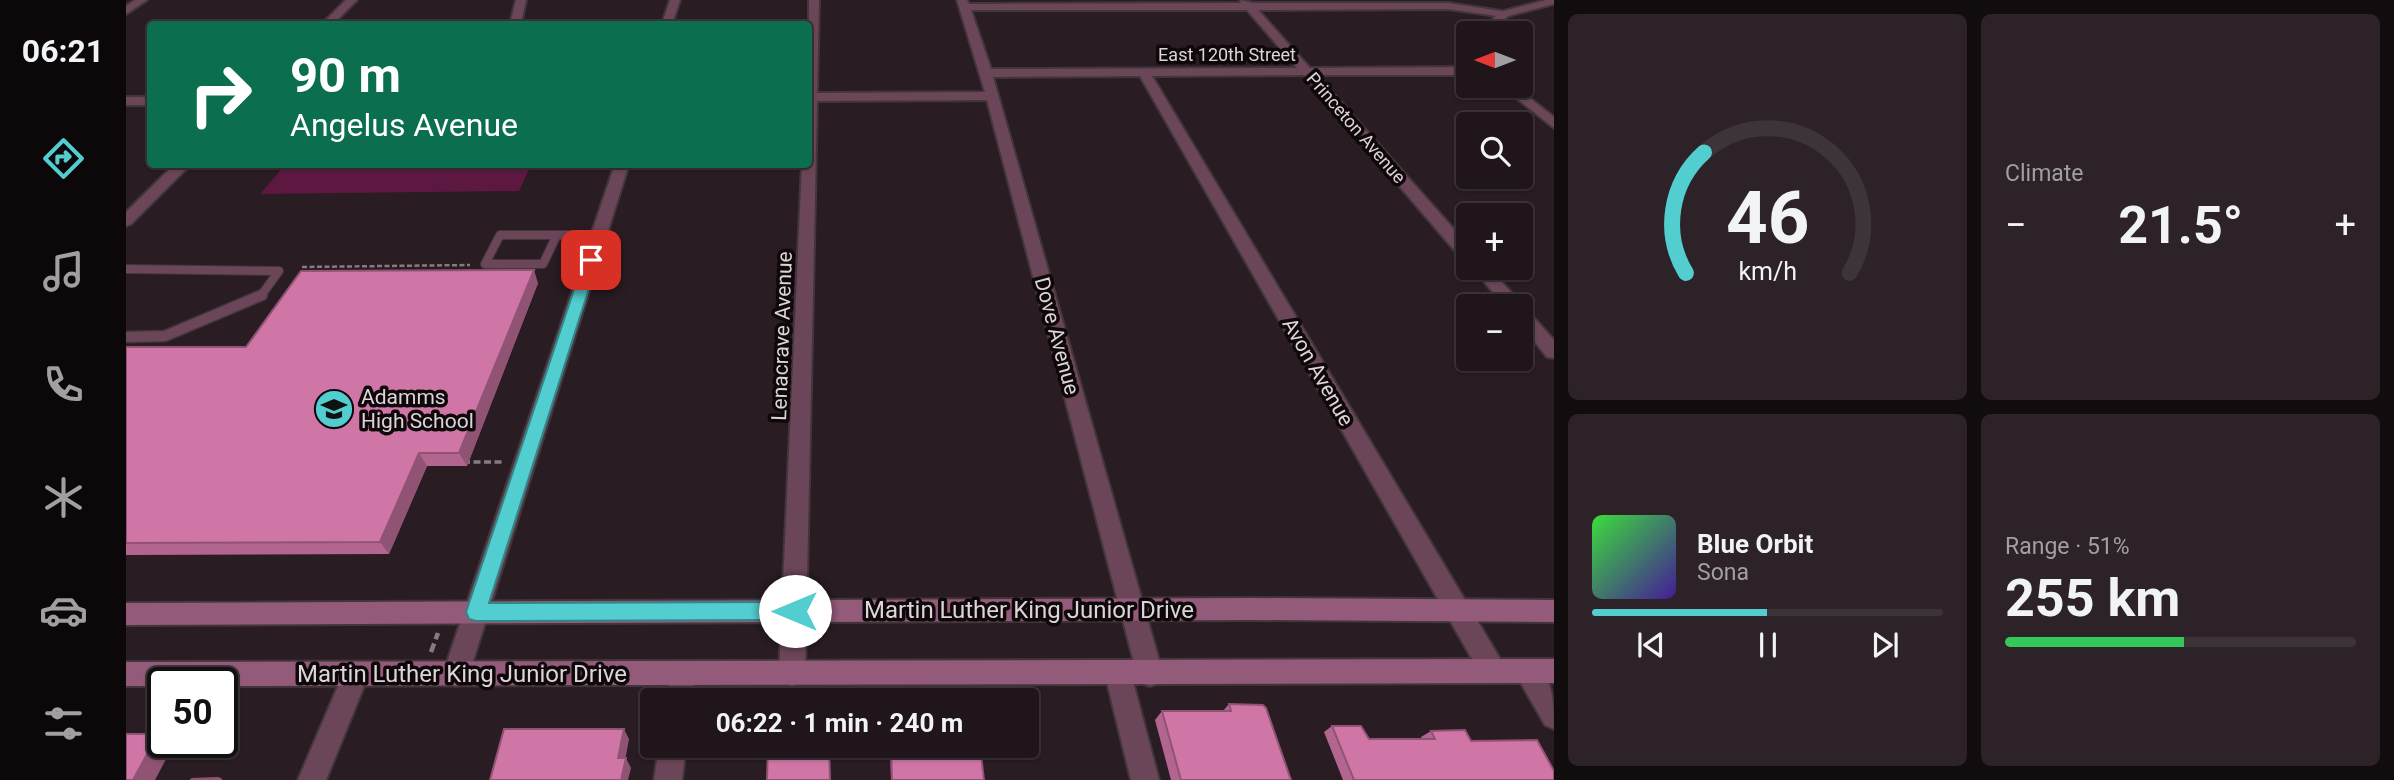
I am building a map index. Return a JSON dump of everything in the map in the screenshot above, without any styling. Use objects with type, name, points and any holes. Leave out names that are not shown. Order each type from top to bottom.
[{"type":"main road","name":"Martin Luther King Junior Drive","points":[[126,614],[1554,611]]},
{"type":"main road","name":"Martin Luther King Junior Drive","points":[[126,674],[1150,674],[1554,671]]},
{"type":"street","points":[[126,11],[142,0]]},
{"type":"street","points":[[330,21],[352,0]]},
{"type":"street","points":[[517,21],[521,0]]},
{"type":"street","points":[[668,21],[675,0]]},
{"type":"street","name":"Lenacrave Avenue","points":[[812,65],[814,0]]},
{"type":"street","points":[[964,3],[1448,6],[1504,14],[1554,1]]},
{"type":"street","name":"Dove Avenue","points":[[964,3],[986,73],[1150,674]]},
{"type":"street","name":"Princeton Avenue","points":[[1247,3],[1456,241]]},
{"type":"street","points":[[1497,21],[1504,14]]},
{"type":"street","name":"East 120th Street","points":[[986,73],[1456,71]]},
{"type":"street","name":"Avon Avenue","points":[[1144,72],[1493,671]]},
{"type":"street","points":[[812,97],[991,96]]},
{"type":"street","points":[[1522,98],[1554,124]]},
{"type":"street","points":[[126,101],[147,101]]},
{"type":"street","points":[[126,221],[180,168]]},
{"type":"street","points":[[456,674],[621,168]]},
{"type":"street","name":"Lenacrave Avenue","points":[[792,674],[809,168]]},
{"type":"street","points":[[1491,280],[1503,294]]},
{"type":"street","points":[[1533,328],[1554,352]]},
{"type":"street","points":[[1527,671],[1554,716]]},
{"type":"street","points":[[312,780],[356,674]]},
{"type":"street","points":[[680,688],[682,674]]},
{"type":"street","points":[[1118,674],[1146,780]]},
{"type":"street","points":[[668,780],[671,758]]},
{"type":"lane","points":[[556,235],[543,264],[485,264],[500,235],[556,235],[599,235]]},
{"type":"lane","points":[[126,269],[279,271],[261,297],[165,336],[126,337]]},
{"type":"path","points":[[302,267],[470,265]]},
{"type":"path","points":[[461,462],[503,462]]},
{"type":"path","points":[[428,661],[440,627]]},
{"type":"shaded area","points":[[282,168],[530,168],[519,191],[260,194]]},
{"type":"building","points":[[534,270],[459,453],[419,453],[380,542],[126,543],[126,347],[246,347],[301,271]]},
{"type":"building","points":[[1229,704],[1263,705],[1266,708],[1291,780],[1181,780],[1162,711],[1231,711]]},
{"type":"building","points":[[1332,726],[1361,726],[1369,739],[1435,739],[1431,731],[1465,730],[1471,741],[1537,740],[1554,771],[1554,780],[1354,780]]},
{"type":"building","points":[[504,729],[624,729],[618,758],[626,758],[621,780],[490,780]]},
{"type":"building","points":[[126,734],[147,734],[147,754],[133,780],[126,780]]},
{"type":"building","points":[[768,758],[829,758],[830,780],[767,780]]},
{"type":"building","points":[[891,758],[981,758],[984,780],[892,780]]},
{"type":"building","points":[[192,779],[222,780],[191,780]]},
{"type":"place","name":"Adamms High School","points":[[334,409]]},
{"type":"route","points":[[591,260],[476,612],[795,611]]}]
